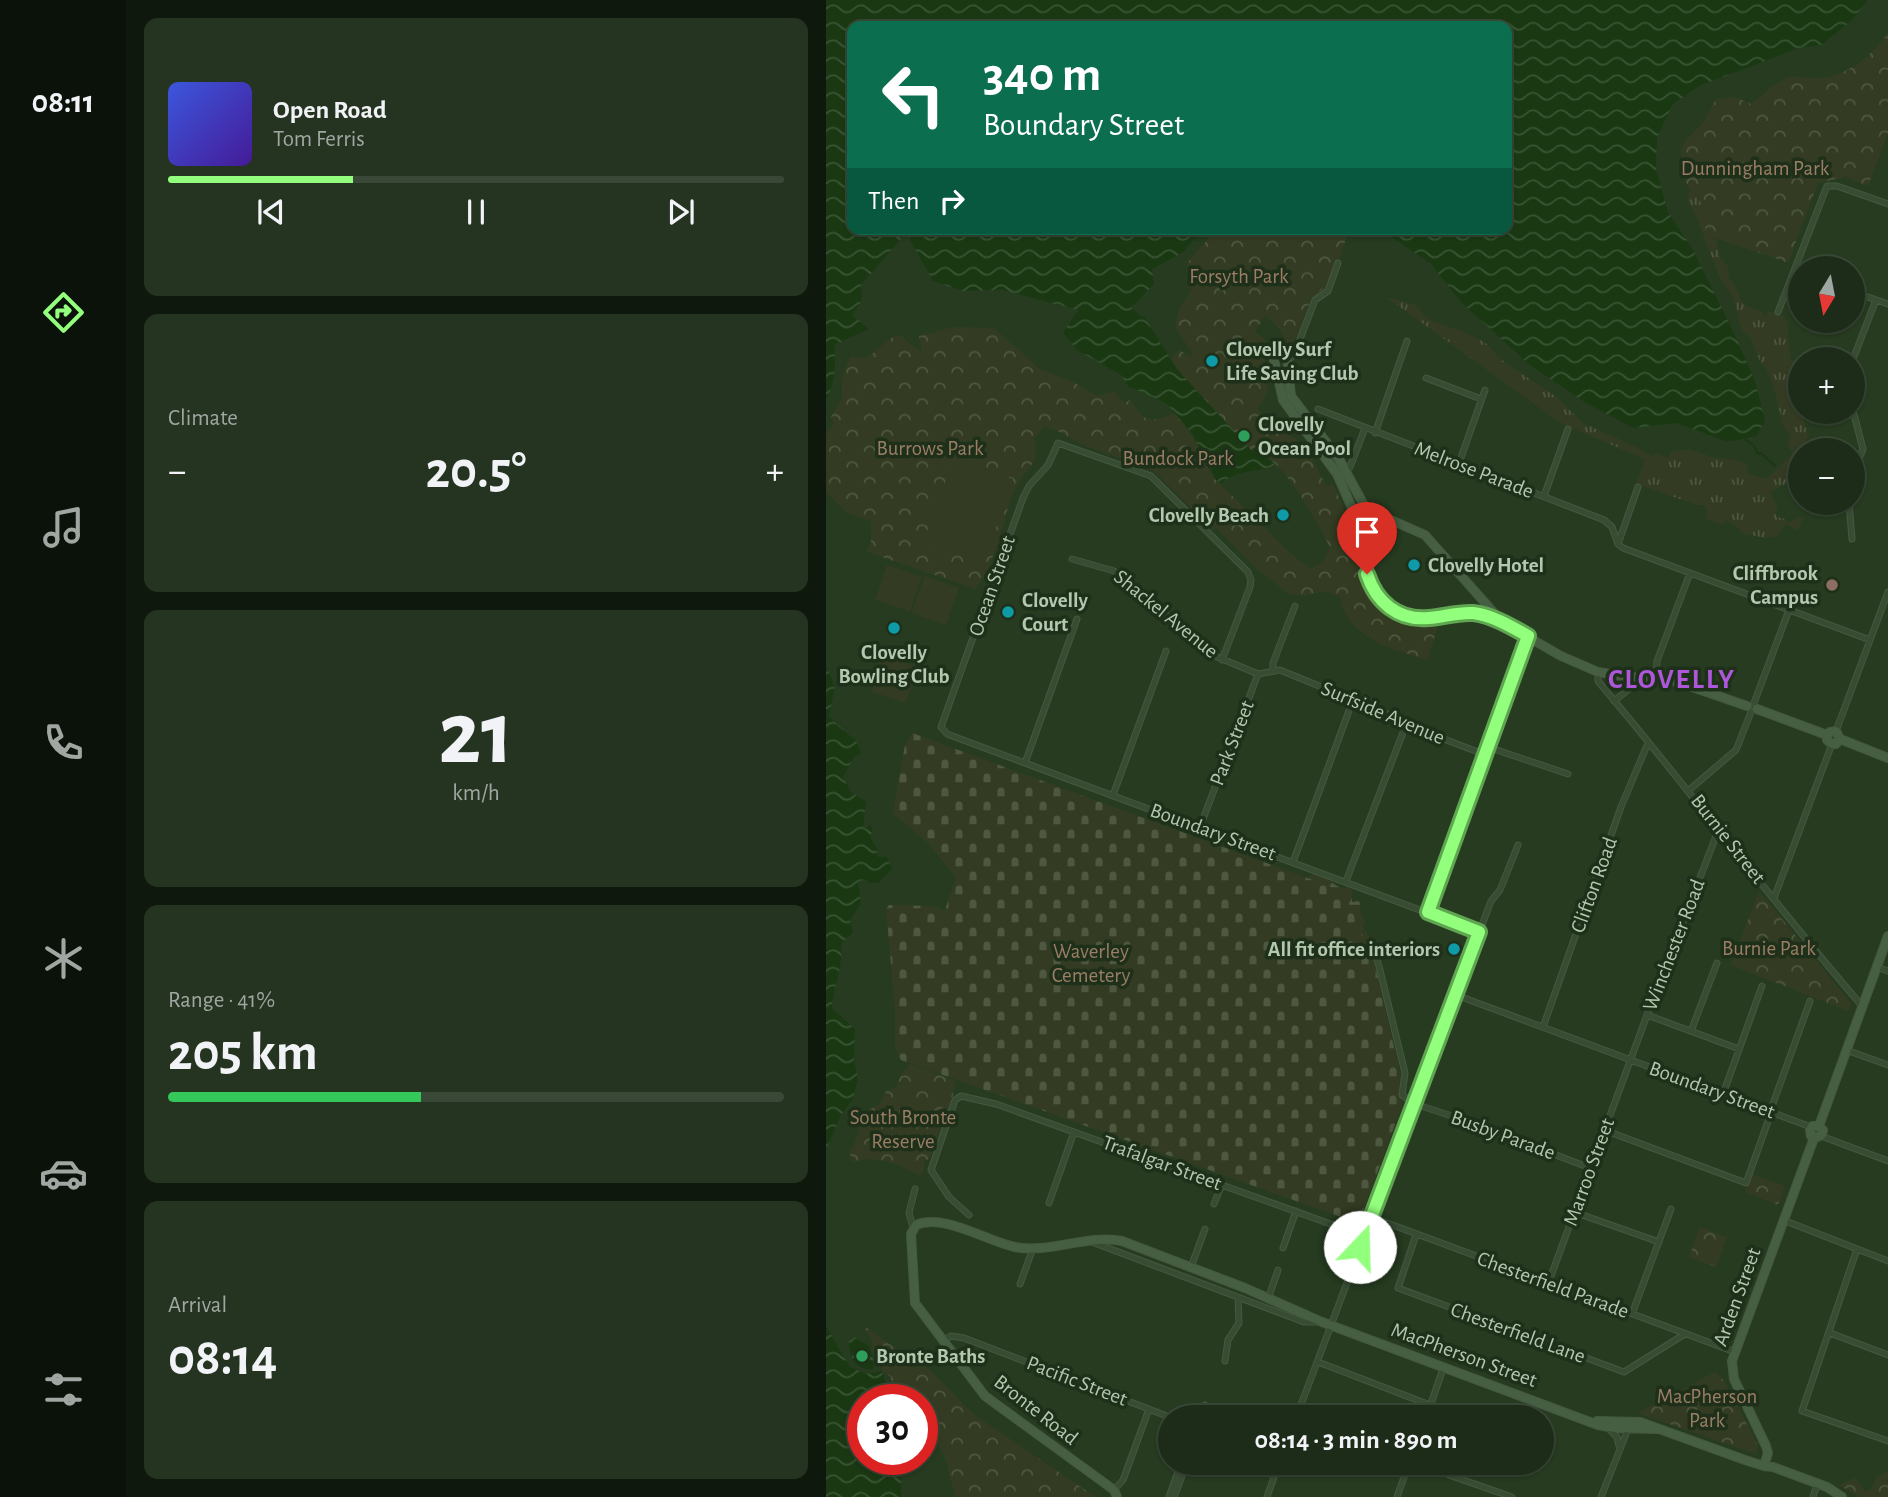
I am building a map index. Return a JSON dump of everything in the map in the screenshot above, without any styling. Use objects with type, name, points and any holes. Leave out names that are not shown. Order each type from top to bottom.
[{"type":"main road","points":[[1509,626],[1471,588],[1425,535],[1366,509],[1291,396],[1287,363],[1283,353],[1276,354],[1273,357],[1283,400],[1341,472],[1371,585],[1380,600],[1391,609],[1415,618],[1468,613],[1483,615],[1509,626],[1575,663],[1598,672],[1687,683],[1888,758]]},
{"type":"main road","points":[[1468,613],[1476,604],[1471,588]]},
{"type":"main road","points":[[1818,1137],[1823,1130],[1815,1126],[1888,936]]},
{"type":"main road","name":"Arden Street","points":[[1764,1466],[1768,1453],[1766,1446],[1731,1371],[1735,1352],[1783,1220],[1818,1137]]},
{"type":"main road","name":"MacPherson Street","points":[[915,1226],[927,1222],[939,1223],[1015,1247],[1104,1239],[1122,1241],[1332,1326],[1608,1428],[1640,1422],[1764,1466],[1814,1493],[1839,1495]]},
{"type":"main road","name":"Bronte Road","points":[[915,1226],[910,1238],[913,1297],[918,1309],[988,1400],[1116,1494]]},
{"type":"main road","name":"MacPherson Street","points":[[1594,1422],[1627,1425]]},
{"type":"main road","name":"MacPherson Street","points":[[1764,1466],[1773,1466],[1827,1487],[1839,1495]]},
{"type":"street","points":[[1803,256],[1824,190],[1829,185],[1888,204]]},
{"type":"street","points":[[1287,363],[1295,352],[1315,300],[1328,291],[1338,263]]},
{"type":"street","points":[[1778,312],[1788,292]]},
{"type":"street","points":[[1866,297],[1888,304]]},
{"type":"street","points":[[1858,347],[1876,300]]},
{"type":"street","points":[[1375,433],[1408,341]]},
{"type":"street","points":[[1426,378],[1481,399]]},
{"type":"street","points":[[1459,463],[1485,390]]},
{"type":"street","name":"Melrose Parade","points":[[1318,410],[1608,522],[1618,544]]},
{"type":"street","points":[[1341,472],[1350,467],[1365,428]]},
{"type":"street","points":[[1544,496],[1567,429]]},
{"type":"street","name":"Ocean Street","points":[[947,734],[941,727],[943,720],[1023,498],[1029,486],[1048,465],[1058,443],[1151,475],[1248,572],[1250,587],[1222,660]]},
{"type":"street","points":[[1638,487],[1618,544],[1623,548],[1870,640]]},
{"type":"street","points":[[1850,515],[1852,539]]},
{"type":"street","name":"Shackel Avenue","points":[[1072,559],[1114,571],[1215,656],[1258,674]]},
{"type":"street","points":[[1656,678],[1657,661],[1690,573]]},
{"type":"street","points":[[1774,898],[1888,592]]},
{"type":"street","points":[[1276,670],[1273,663],[1295,606]]},
{"type":"street","points":[[1689,790],[1736,750],[1790,610]]},
{"type":"street","points":[[1025,762],[1077,619]]},
{"type":"street","points":[[1428,912],[1528,636]]},
{"type":"street","points":[[1113,795],[1166,651]]},
{"type":"street","points":[[1211,666],[1215,656]]},
{"type":"street","name":"Park Street","points":[[1200,827],[1258,674],[1276,670]]},
{"type":"street","name":"Surfside Avenue","points":[[1276,670],[1486,755]]},
{"type":"street","name":"Burnie Street","points":[[1598,672],[1598,681],[1689,790],[1718,831],[1861,1006]]},
{"type":"street","points":[[1614,701],[1643,678]]},
{"type":"street","points":[[1293,862],[1353,700]]},
{"type":"street","points":[[1346,881],[1407,722]]},
{"type":"street","name":"Boundary Street","points":[[947,734],[1479,932]]},
{"type":"street","name":"Clifton Road","points":[[1543,1027],[1621,807],[1648,743]]},
{"type":"street","points":[[1489,747],[1568,774]]},
{"type":"street","name":"Winchester Road","points":[[1630,1060],[1718,831]]},
{"type":"street","points":[[1301,1405],[1479,932],[1518,845]]},
{"type":"street","points":[[1371,942],[1405,1073],[1402,1095],[1415,1104]]},
{"type":"street","points":[[1691,1031],[1717,964]]},
{"type":"street","points":[[1876,967],[1888,971]]},
{"type":"street","points":[[1723,1094],[1762,986]]},
{"type":"street","name":"Boundary Street","points":[[1455,995],[1770,1112],[1815,1126]]},
{"type":"street","points":[[1604,1130],[1746,1183],[1810,1002]]},
{"type":"street","points":[[1647,1014],[1739,1049]]},
{"type":"street","points":[[1846,1050],[1888,1065]]},
{"type":"street","name":"Marroo Street","points":[[1548,1284],[1630,1060]]},
{"type":"street","name":"Trafalgar Street","points":[[970,1215],[949,1197],[931,1170],[955,1100],[959,1096],[996,1104],[1364,1236]]},
{"type":"street","name":"Busby Parade","points":[[1415,1104],[1590,1168]]},
{"type":"street","points":[[1049,1203],[1074,1132]]},
{"type":"street","points":[[1818,1137],[1888,1161]]},
{"type":"street","points":[[1214,1204],[1222,1184]]},
{"type":"street","points":[[915,1189],[909,1213],[915,1226]]},
{"type":"street","points":[[1632,1314],[1671,1209]]},
{"type":"street","points":[[1283,1248],[1296,1211]]},
{"type":"street","points":[[1574,1212],[1659,1241]]},
{"type":"street","name":"Chesterfield Parade","points":[[1371,1217],[1735,1352]]},
{"type":"street","points":[[1783,1220],[1888,1261]]},
{"type":"street","points":[[1191,1267],[1205,1229]]},
{"type":"street","name":"Chesterfield Lane","points":[[1416,1235],[1398,1288],[1624,1372],[1685,1334]]},
{"type":"street","name":"MacPherson Street","points":[[1090,1241],[1304,1322],[1322,1322]]},
{"type":"street","points":[[1020,1284],[1033,1247]]},
{"type":"street","points":[[1857,1249],[1802,1411],[1888,1441]]},
{"type":"street","points":[[1268,1299],[1278,1270]]},
{"type":"street","points":[[1225,1361],[1228,1340],[1239,1323],[1238,1298]]},
{"type":"street","points":[[1829,1333],[1888,1355]]},
{"type":"street","name":"Pacific Street","points":[[942,1340],[951,1336],[964,1338],[1158,1413]]},
{"type":"street","points":[[1318,1362],[1430,1405],[1444,1366]]},
{"type":"street","points":[[1116,1494],[1149,1409]]},
{"type":"street","points":[[1601,1497],[1627,1425]]},
{"type":"street","points":[[1608,1428],[1617,1437],[1619,1446]]},
{"type":"street","points":[[1172,1497],[1178,1475]]},
{"type":"street","points":[[1172,1497],[1182,1475]]},
{"type":"street","points":[[1267,1497],[1275,1475]]},
{"type":"street","points":[[1397,1497],[1405,1475]]},
{"type":"street","points":[[1449,1475],[1512,1497]]},
{"type":"green space","name":"Dunningham Park","points":[[1888,32],[1888,133],[1868,186],[1846,177],[1818,183],[1791,256],[1788,256],[1788,263],[1706,232],[1700,200],[1688,187],[1682,172],[1681,149],[1703,123],[1716,99],[1735,97],[1751,104],[1787,78],[1817,78],[1841,73],[1868,56]]},
{"type":"green space","points":[[1694,190],[1764,248],[1763,254],[1715,238],[1721,260],[1727,264],[1729,278],[1746,306],[1761,311],[1766,318],[1768,311],[1783,316],[1788,323],[1788,424],[1805,424],[1807,438],[1790,438],[1783,425],[1773,384],[1766,368],[1761,364],[1751,338],[1742,330],[1733,297],[1719,276],[1695,213],[1687,200],[1689,192]]},
{"type":"green space","points":[[1212,235],[1343,235],[1346,238],[1340,258],[1325,287],[1311,299],[1291,349],[1288,349],[1280,330],[1265,315],[1255,332],[1268,346],[1265,355],[1266,392],[1257,409],[1305,447],[1327,487],[1333,484],[1348,520],[1363,580],[1380,609],[1394,618],[1413,624],[1438,625],[1428,660],[1400,652],[1362,632],[1344,611],[1340,597],[1325,591],[1302,596],[1288,594],[1257,569],[1216,528],[1213,530],[1154,471],[1083,445],[1054,429],[1044,427],[1035,438],[1035,460],[1018,483],[988,570],[976,589],[867,552],[871,541],[871,521],[847,513],[826,492],[826,434],[834,424],[831,417],[842,398],[842,379],[850,357],[867,358],[895,335],[901,336],[922,353],[919,336],[954,327],[994,328],[1040,369],[1075,383],[1097,396],[1114,392],[1125,403],[1130,400],[1141,415],[1148,419],[1175,413],[1198,443],[1215,479],[1290,553],[1310,569],[1320,563],[1330,547],[1287,476],[1264,455],[1252,451],[1169,360],[1180,350],[1191,358],[1192,352],[1175,328],[1180,309],[1191,293],[1188,262]]},
{"type":"green space","points":[[1386,297],[1414,304],[1429,320],[1484,342],[1500,359],[1555,396],[1583,423],[1653,457],[1656,454],[1669,458],[1671,452],[1689,449],[1712,457],[1746,463],[1748,474],[1767,479],[1788,458],[1788,482],[1770,492],[1778,507],[1775,509],[1777,517],[1788,523],[1799,517],[1803,519],[1797,530],[1785,524],[1777,536],[1765,538],[1741,533],[1738,527],[1727,520],[1721,525],[1705,518],[1705,505],[1697,505],[1636,484],[1645,459],[1555,419]]},
{"type":"green space","points":[[954,458],[1013,479],[983,564],[923,542]]},
{"type":"green space","points":[[887,565],[922,577],[910,612],[875,600]]},
{"type":"green space","points":[[925,576],[959,588],[946,625],[911,613]]},
{"type":"green space","points":[[884,656],[919,667],[906,703],[872,692]]},
{"type":"green space","name":"Waverley Cemetery","points":[[912,733],[1329,886],[1349,904],[1375,965],[1400,1073],[1399,1095],[1403,1103],[1361,1217],[1352,1221],[901,1060],[895,1048],[895,1008],[886,909],[889,905],[932,906],[945,910],[956,877],[927,842],[893,813],[905,745]]},
{"type":"green space","points":[[1318,874],[1342,889],[1349,887],[1352,902],[1360,901],[1365,923],[1362,925],[1373,944],[1375,960],[1372,961],[1308,879],[1310,875]]},
{"type":"green space","name":"Burnie Park","points":[[1759,891],[1851,1003],[1848,1011],[1731,965]]},
{"type":"green space","name":"South Bronte Reserve","points":[[910,1064],[955,1081],[953,1095],[930,1158],[924,1162],[924,1170],[920,1176],[879,1160],[853,1162],[849,1152],[855,1143],[863,1117],[879,1104],[886,1091],[896,1087]]},
{"type":"green space","points":[[1751,1174],[1785,1186],[1778,1205],[1745,1192]]},
{"type":"green space","points":[[1700,1227],[1727,1237],[1716,1267],[1689,1257]]},
{"type":"green space","points":[[863,1325],[930,1370],[973,1414],[1096,1497],[955,1497],[945,1456],[938,1445],[938,1384],[891,1384],[891,1377],[882,1371],[880,1362],[875,1361],[871,1339]]},
{"type":"green space","name":"MacPherson Park","points":[[1715,1372],[1725,1382],[1758,1445],[1756,1454],[1638,1413]]},
{"type":"green space","points":[[1888,1472],[1888,1497],[1860,1497],[1839,1485],[1855,1478],[1865,1491],[1871,1489],[1877,1476]]},
{"type":"water","points":[[826,0],[1868,0],[1851,21],[1821,45],[1799,48],[1699,86],[1672,105],[1657,138],[1656,169],[1668,212],[1692,248],[1756,384],[1765,421],[1756,436],[1728,442],[1676,423],[1633,428],[1583,401],[1531,366],[1462,303],[1430,263],[1388,235],[1512,235],[1512,21],[847,21],[847,235],[904,235],[861,285],[862,300],[852,315],[869,329],[834,345],[832,387],[826,399]]},
{"type":"water","points":[[907,235],[1198,235],[1182,253],[1152,269],[1154,284],[1131,308],[1145,318],[1177,369],[1252,451],[1255,448],[1275,465],[1240,473],[1221,484],[1215,479],[1191,432],[1166,403],[1128,386],[1121,375],[1077,350],[1063,333],[1078,310],[1002,290],[962,291],[933,281]]},
{"type":"water","points":[[826,666],[835,686],[829,717],[857,742],[861,754],[854,757],[843,777],[851,792],[866,802],[863,827],[866,829],[870,825],[873,830],[870,837],[878,850],[878,857],[887,857],[892,869],[878,883],[858,881],[861,904],[850,920],[853,932],[841,944],[841,960],[832,1008],[855,1029],[854,1060],[858,1079],[853,1099],[841,1115],[826,1150]]},
{"type":"water","points":[[826,1326],[850,1367],[866,1374],[882,1371],[886,1384],[847,1384],[847,1475],[902,1475],[901,1497],[826,1497]]},
{"type":"water","name":"Bronte Baths","points":[[854,1337],[869,1346],[873,1369],[862,1368],[854,1361],[849,1341]]},
{"type":"waterway","points":[[1745,439],[1754,446],[1758,454],[1761,453],[1775,466]]},
{"type":"place","name":"Clovelly Surf Life Saving Club","points":[[1212,361]]},
{"type":"place","name":"Clovelly Ocean Pool","points":[[1244,436]]},
{"type":"place","name":"Clovelly Beach","points":[[1283,515]]},
{"type":"place","name":"Clovelly Hotel","points":[[1414,565]]},
{"type":"place","name":"Cliffbrook Campus","points":[[1832,585]]},
{"type":"place","name":"Clovelly Court","points":[[1008,612]]},
{"type":"place","name":"Clovelly Bowling Club","points":[[894,628]]},
{"type":"place","name":"All fit office interiors","points":[[1454,949]]},
{"type":"place","name":"Bronte Baths","points":[[862,1356]]},
{"type":"district","name":"CLOVELLY","points":[[1672,680]]},
{"type":"route","points":[[1360,1247],[1479,932],[1428,912],[1528,636],[1489,617],[1476,614],[1422,619],[1403,615],[1391,609],[1377,596],[1367,574]]},
{"type":"park label","name":"Forsyth Park","points":[[1239,276]]},
{"type":"park label","name":"Burrows Park","points":[[930,448]]},
{"type":"park label","name":"Bundock Park","points":[[1178,458]]}]
